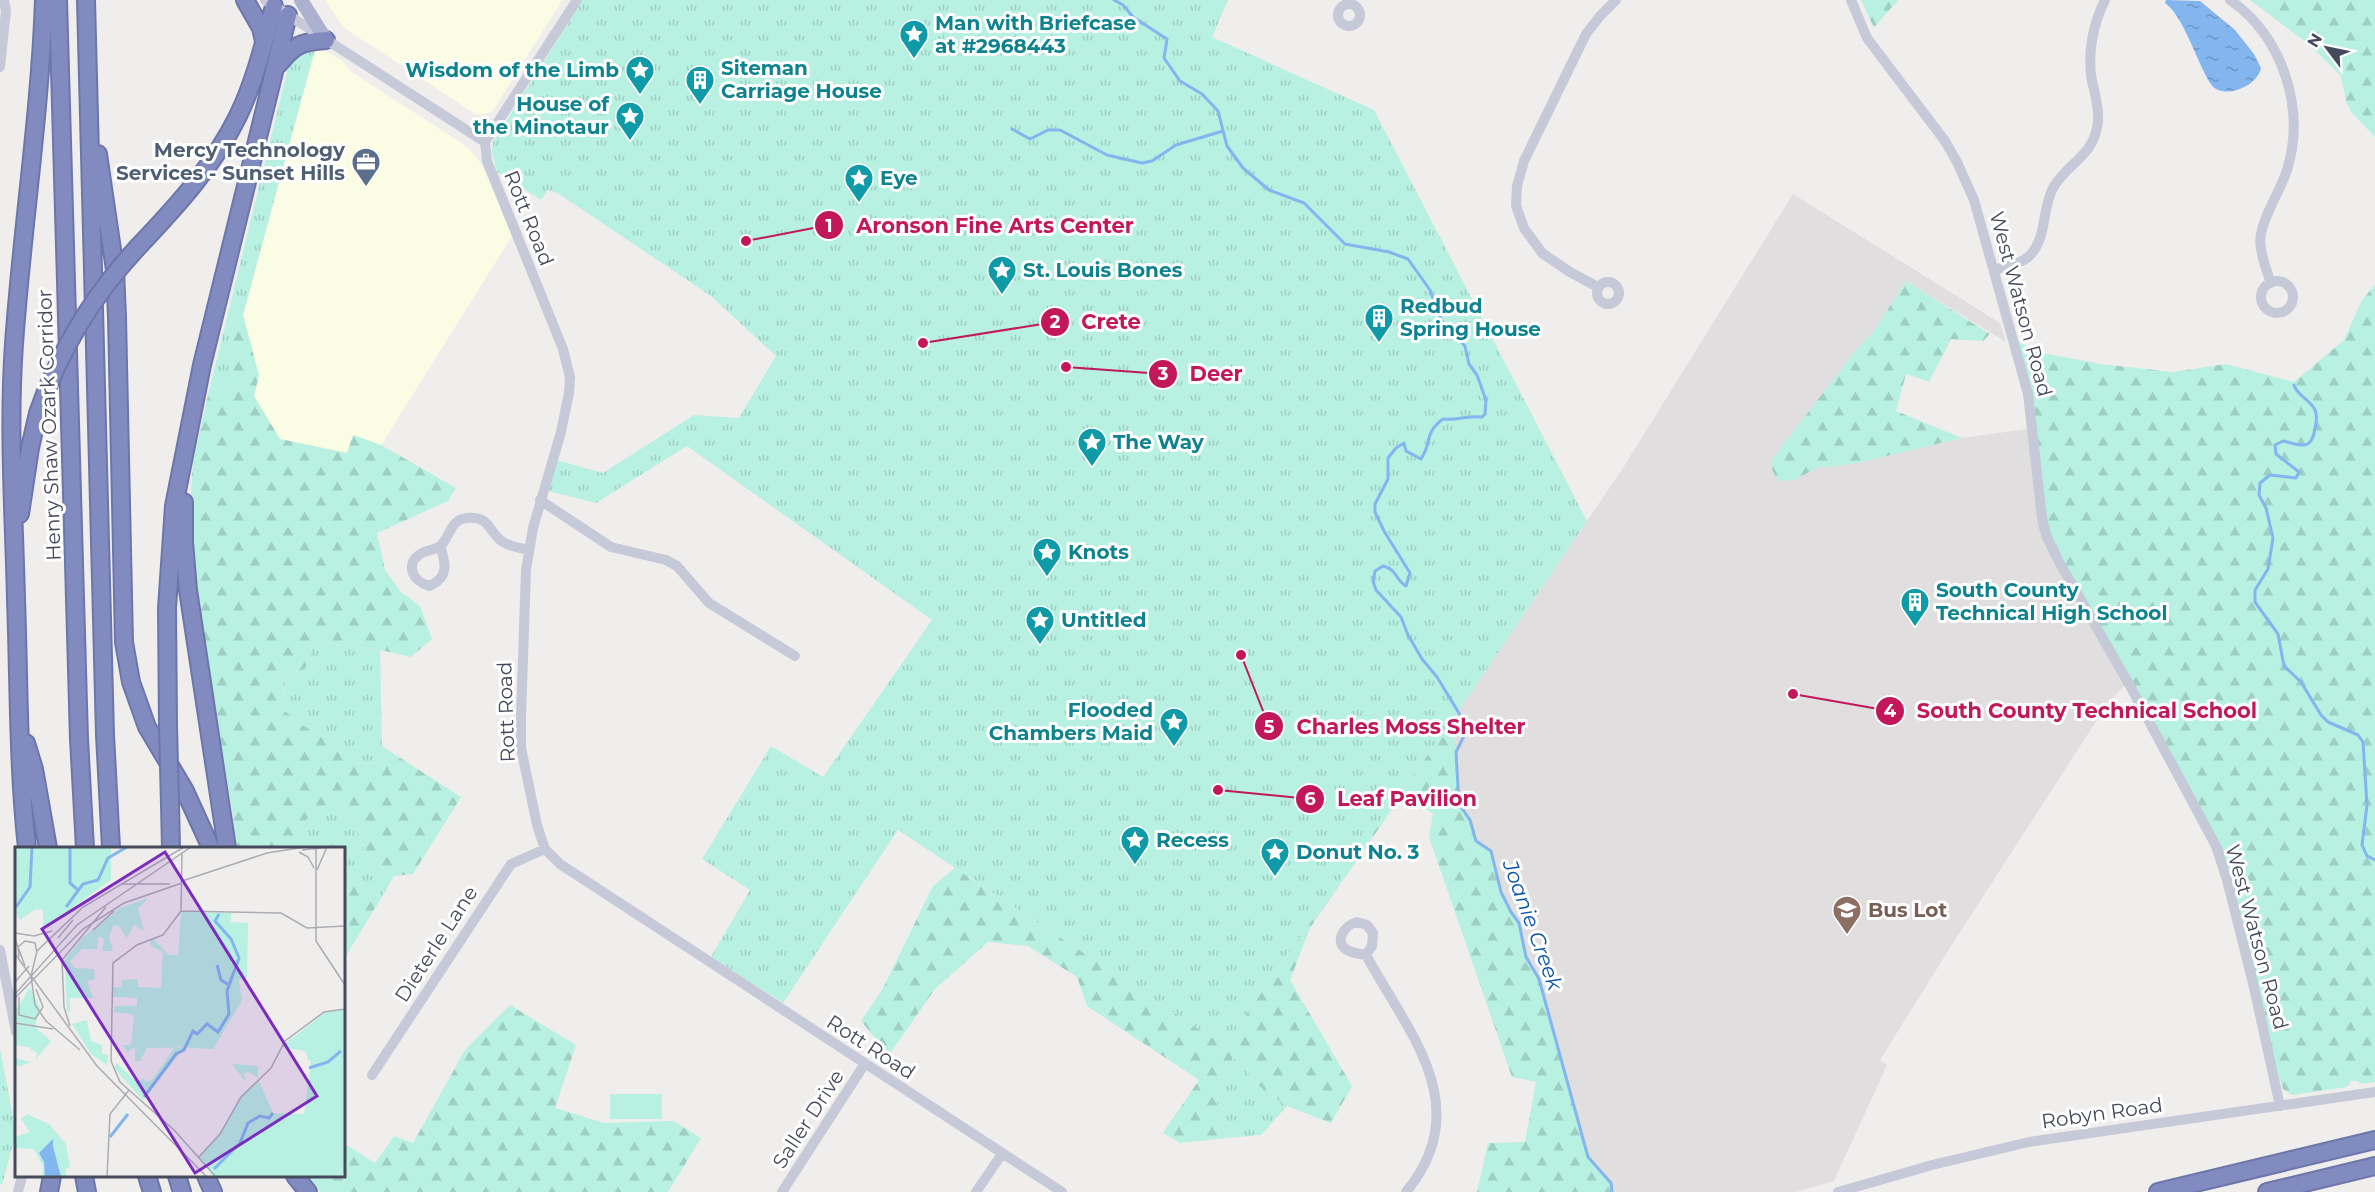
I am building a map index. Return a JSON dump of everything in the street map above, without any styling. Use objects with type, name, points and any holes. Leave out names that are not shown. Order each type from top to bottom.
[{"type":"highway","points":[[27,847],[23,811],[11,481],[12,378],[44,0]]},
{"type":"highway","name":"Henry Shaw Ozark Corridor","points":[[58,0],[79,739],[85,847]]},
{"type":"highway","points":[[86,0],[105,735],[111,847]]},
{"type":"highway","points":[[245,0],[261,28],[264,41]]},
{"type":"highway","points":[[15,551],[30,448],[38,413],[52,377],[76,327],[94,299],[183,199],[222,146],[251,85],[264,41],[271,2]]},
{"type":"highway","points":[[171,847],[166,641],[168,576],[174,506],[202,365],[290,7]]},
{"type":"highway","points":[[275,69],[289,52],[301,43],[326,40]]},
{"type":"highway","points":[[88,90],[115,270],[124,642],[131,682],[147,727],[184,789],[210,847]]},
{"type":"highway","points":[[182,466],[188,590],[227,847]]},
{"type":"highway","points":[[20,722],[34,769],[48,847]]},
{"type":"highway","points":[[2158,1192],[2375,1140]]},
{"type":"highway","points":[[2267,1192],[2375,1166]]},
{"type":"highway","points":[[49,1192],[52,1177]]},
{"type":"highway","points":[[84,1177],[87,1192]]},
{"type":"highway","points":[[147,1177],[152,1192]]},
{"type":"highway","points":[[177,1177],[182,1192]]},
{"type":"highway","points":[[206,1177],[213,1192]]},
{"type":"highway","points":[[218,1177],[223,1192]]},
{"type":"highway","points":[[296,1177],[308,1192]]},
{"type":"main road","points":[[302,0],[326,40]]},
{"type":"street","points":[[0,67],[6,11],[4,0]]},
{"type":"street","points":[[271,2],[290,7],[326,40],[485,142],[577,0]]},
{"type":"street","points":[[1598,286],[1551,261],[1536,246],[1519,218],[1516,206],[1517,186],[1524,161],[1586,34],[1616,0]]},
{"type":"street","name":"West Watson Road","points":[[1851,0],[1867,38],[1931,121],[1958,162],[1974,200],[2028,394],[2042,518],[2046,535],[2216,846],[2228,880],[2280,1106]]},
{"type":"street","points":[[1995,270],[2031,255],[2040,239],[2054,186],[2094,141],[2098,118],[2091,71],[2091,50],[2100,11],[2105,0]]},
{"type":"street","points":[[2229,0],[2263,33],[2275,52],[2286,75],[2292,101],[2294,116],[2288,170],[2261,233],[2261,245],[2271,283]]},
{"type":"street","name":"Rott Road","points":[[485,142],[487,161],[568,366],[569,393],[566,412],[540,500],[529,550],[523,629],[521,748],[537,825],[545,849],[560,864],[744,983],[864,1065],[1062,1192]]},
{"type":"street","points":[[540,500],[611,547],[666,560],[677,566],[709,603],[795,656]]},
{"type":"street","points":[[440,546],[453,525],[463,518],[478,518],[488,524],[500,541],[510,546],[529,550]]},
{"type":"street","name":"Dieterle Lane","points":[[372,1075],[511,864],[545,849]]},
{"type":"street","points":[[0,950],[15,1027]]},
{"type":"street","points":[[1366,955],[1427,1062],[1437,1099],[1436,1130],[1432,1145],[1419,1175],[1406,1192]]},
{"type":"street","name":"Saller Drive","points":[[782,1192],[864,1065]]},
{"type":"street","name":"Robyn Road","points":[[1838,1192],[1932,1165],[2029,1142],[2375,1092]]},
{"type":"street","points":[[976,1192],[1002,1154]]},
{"type":"street","points":[[18,1192],[22,1177]]},
{"type":"shaded area","points":[[325,0],[562,0],[492,112],[477,115],[343,27]]},
{"type":"shaded area","points":[[316,46],[343,61],[350,71],[472,152],[482,165],[512,236],[381,445],[354,435],[347,453],[280,439],[254,396],[259,375],[243,315]]},
{"type":"shaded area","points":[[1793,194],[2000,323],[2006,342],[1906,281],[1872,334],[1773,458],[1807,472],[1819,466],[1831,467],[1861,462],[1962,438],[2027,429],[2039,523],[2124,686],[2108,703],[1880,1060],[1887,1065],[1834,1181],[1796,1192],[1615,1192],[1611,1183],[1588,1157],[1539,979],[1526,957],[1519,923],[1501,892],[1491,851],[1476,841],[1470,820],[1459,804],[1453,719],[1623,468]]},
{"type":"green space","points":[[583,0],[1228,0],[1212,37],[1374,110],[1587,521],[1453,719],[1224,1046],[898,830],[783,1003],[711,957],[750,890],[702,859],[771,746],[823,777],[932,620],[687,446],[596,503],[548,491],[556,460],[603,473],[694,415],[739,418],[776,356],[711,296],[559,194],[548,190],[541,200],[497,172],[492,152],[493,142]]},
{"type":"green space","points":[[1861,0],[1898,0],[1874,28]]},
{"type":"green space","points":[[2250,0],[2375,0],[2375,137],[2352,113],[2346,101],[2341,76],[2311,46]]},
{"type":"green space","points":[[316,46],[243,315],[228,325],[235,352],[228,388],[209,391],[290,60],[297,52]]},
{"type":"green space","points":[[1906,281],[1990,334],[1983,341],[1951,339],[1929,382],[1906,374],[1896,411],[1962,438],[1861,462],[1819,467],[1794,480],[1779,481],[1773,471],[1773,458],[1859,346],[1872,334]]},
{"type":"green space","points":[[2375,284],[2375,1082],[2362,1084],[2351,1081],[2347,1087],[2292,1095],[2283,1089],[2280,1080],[2220,857],[2051,545],[2014,339],[2038,352],[2100,364],[2173,372],[2226,364],[2294,382],[2344,340],[2361,302]]},
{"type":"green space","points":[[243,315],[259,375],[254,396],[280,439],[347,453],[353,435],[381,445],[456,488],[448,501],[377,533],[385,570],[401,592],[420,606],[432,639],[411,657],[380,650],[314,641],[305,669],[285,675],[284,710],[300,724],[332,740],[345,757],[364,765],[399,757],[461,797],[413,874],[394,876],[367,856],[356,830],[340,803],[321,806],[298,827],[301,847],[234,847],[233,816],[191,559],[190,508],[193,461],[209,391],[228,388],[235,352],[228,325]]},
{"type":"green space","points":[[314,641],[380,650],[382,746],[399,757],[364,765],[345,757],[332,740],[300,724],[284,710],[285,675],[305,669]]},
{"type":"green space","points":[[1453,719],[1459,803],[1470,820],[1476,841],[1491,851],[1501,892],[1519,923],[1526,957],[1539,979],[1588,1157],[1611,1183],[1615,1192],[1477,1192],[1488,1143],[1525,1142],[1536,1082],[1512,1077],[1429,837],[1433,814],[1404,792],[1310,928],[1290,980],[1352,1086],[1331,1123],[1287,1106],[1252,1081],[1244,1061],[1233,1058],[1221,1084],[1215,1113],[1227,1138],[1180,1143],[1163,1133],[1199,1080],[1087,1006],[1077,977],[1028,946],[988,942],[935,989],[889,1055],[861,1021],[882,990],[933,886],[955,868],[1224,1046]]},
{"type":"green space","points":[[340,803],[356,830],[367,856],[394,876],[380,900],[345,869],[345,847],[301,847],[298,827],[321,806]]},
{"type":"green space","points":[[345,869],[380,900],[345,957]]},
{"type":"green space","points":[[510,1005],[576,1045],[555,1108],[604,1123],[673,1121],[701,1138],[668,1192],[333,1192],[318,1177],[345,1177],[345,1144],[375,1163],[394,1136],[413,1143],[465,1050]]},
{"type":"green space","points":[[0,1048],[15,1137],[2,1185],[0,1184]]},
{"type":"green space","points":[[1233,1058],[1244,1061],[1252,1081],[1287,1106],[1261,1135],[1227,1138],[1215,1113],[1221,1084]]},
{"type":"green space","points":[[610,1094],[662,1094],[662,1119],[610,1119]]},
{"type":"green space","points":[[307,1177],[318,1177],[333,1192],[321,1192]]},
{"type":"water","points":[[2166,0],[2200,1],[2235,30],[2254,54],[2261,68],[2253,81],[2247,86],[2231,91],[2216,89],[2205,75],[2190,40],[2172,9],[2165,3]]},
{"type":"waterway","name":"Joanie Creek","points":[[1114,0],[1123,5],[1133,17],[1167,39],[1164,58],[1180,81],[1202,94],[1218,111],[1227,146],[1243,168],[1269,190],[1304,203],[1345,244],[1389,252],[1408,259],[1430,290],[1441,320],[1465,346],[1469,364],[1477,375],[1486,400],[1485,414],[1482,417],[1443,419],[1430,434],[1421,459],[1406,451],[1404,443],[1396,448],[1388,458],[1388,479],[1375,504],[1375,512],[1410,573],[1406,586],[1391,570],[1383,566],[1375,571],[1373,581],[1376,590],[1401,617],[1422,659],[1437,677],[1468,728],[1456,752],[1459,804],[1470,820],[1476,841],[1491,851],[1501,892],[1519,923],[1526,957],[1539,979],[1588,1157],[1611,1183],[1612,1192]]},
{"type":"waterway","points":[[1012,129],[1030,139],[1048,130],[1060,130],[1107,155],[1142,163],[1152,161],[1176,145],[1223,131]]},
{"type":"waterway","points":[[2294,385],[2315,410],[2316,424],[2308,444],[2300,445],[2283,441],[2275,445],[2276,454],[2299,472],[2296,478],[2270,475],[2260,483],[2259,495],[2266,508],[2273,538],[2268,569],[2255,590],[2255,602],[2278,634],[2284,666],[2301,682],[2321,715],[2328,722],[2358,735],[2363,742],[2367,805],[2362,845],[2367,856],[2375,860]]},
{"type":"place","name":"Man with Briefcase at #2968443","points":[[914,60]]},
{"type":"place","name":"Wisdom of the Limb","points":[[640,96]]},
{"type":"place","name":"Siteman Carriage House","points":[[700,106]]},
{"type":"place","name":"House of the Minotaur","points":[[630,142]]},
{"type":"place","name":"Mercy Technology Services - Sunset Hills","points":[[366,188]]},
{"type":"place","name":"Eye","points":[[859,204]]},
{"type":"place","name":"Aronson Fine Arts Center","points":[[746,241]]},
{"type":"place","name":"St. Louis Bones","points":[[1002,296]]},
{"type":"place","name":"Crete","points":[[923,343]]},
{"type":"place","name":"Redbud Spring House","points":[[1379,344]]},
{"type":"place","name":"Deer","points":[[1066,367]]},
{"type":"place","name":"The Way","points":[[1092,468]]},
{"type":"place","name":"Knots","points":[[1047,578]]},
{"type":"place","name":"South County Technical High School","points":[[1915,628]]},
{"type":"place","name":"Untitled","points":[[1040,646]]},
{"type":"place","name":"Charles Moss Shelter","points":[[1241,655]]},
{"type":"place","name":"South County Technical School","points":[[1793,694]]},
{"type":"place","name":"Flooded Chambers Maid","points":[[1174,748]]},
{"type":"place","name":"Leaf Pavilion","points":[[1218,790]]},
{"type":"place","name":"Recess","points":[[1135,866]]},
{"type":"place","name":"Donut No. 3","points":[[1275,878]]},
{"type":"place","name":"Bus Lot","points":[[1847,936]]}]
